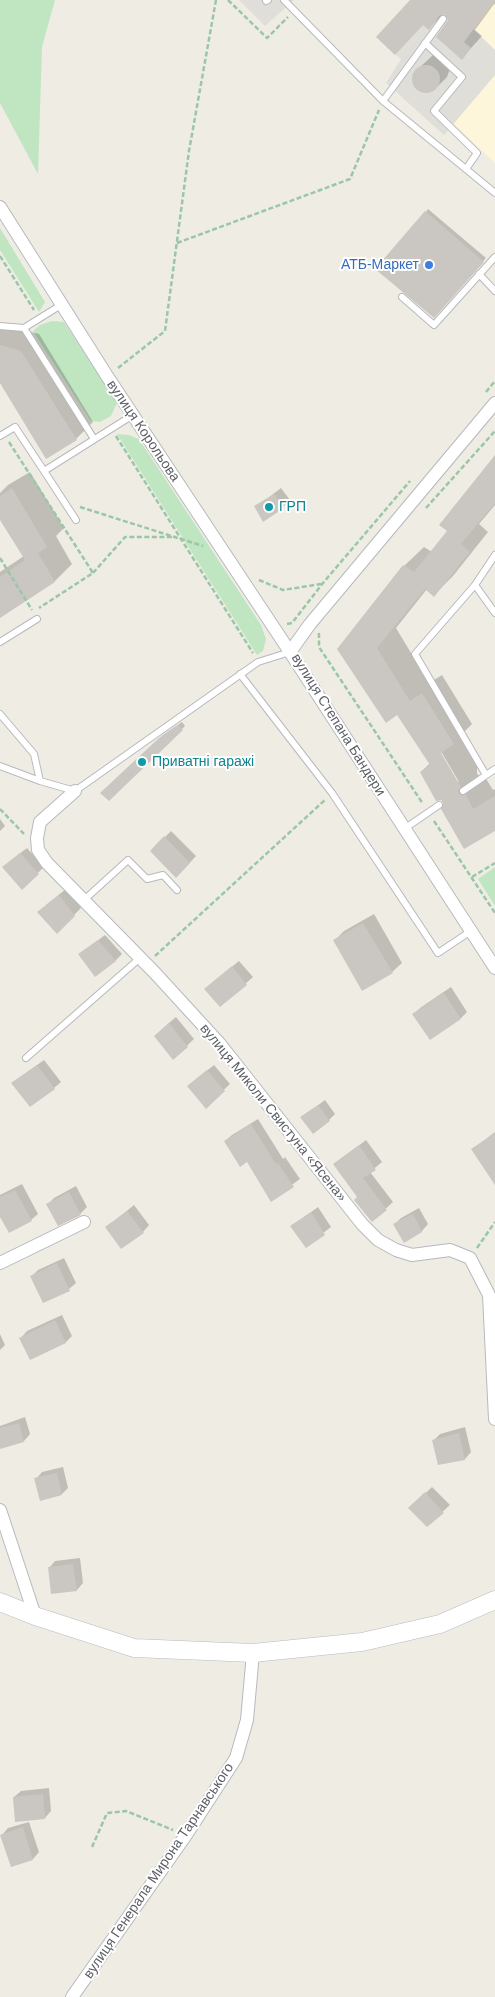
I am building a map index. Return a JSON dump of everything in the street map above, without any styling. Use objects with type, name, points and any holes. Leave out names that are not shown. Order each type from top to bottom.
[{"type":"street","name":"вулиця Корольова","points":[[0,207],[107,376],[290,652]]},
{"type":"street","name":"вулиця Степана Бандери","points":[[495,403],[310,624],[290,652],[495,968]]},
{"type":"street","points":[[38,850],[37,838],[40,822],[75,791]]},
{"type":"street","name":"вулиця Миколи Свистуна «Ясена»","points":[[38,850],[47,863],[143,961],[220,1044],[362,1224],[378,1240],[396,1250],[412,1255],[450,1250],[470,1258]]},
{"type":"street","points":[[0,1264],[84,1222]]},
{"type":"street","points":[[470,1258],[489,1295],[495,1419]]},
{"type":"street","points":[[0,1510],[35,1616]]},
{"type":"street","points":[[0,1602],[35,1616],[134,1648],[253,1653],[362,1642],[440,1624],[495,1600]]},
{"type":"street","name":"вулиця Генерала Мирона Тарнавського","points":[[72,1997],[186,1835],[236,1758],[247,1720],[253,1653]]},
{"type":"lane","points":[[284,0],[382,101],[495,193]]},
{"type":"lane","points":[[382,101],[443,19]]},
{"type":"lane","points":[[425,42],[462,77],[434,111],[476,153],[466,169]]},
{"type":"lane","points":[[402,297],[434,325],[495,256]]},
{"type":"lane","points":[[479,274],[495,291]]},
{"type":"lane","points":[[0,326],[24,328],[61,305]]},
{"type":"lane","points":[[24,328],[94,439]]},
{"type":"lane","points":[[44,471],[133,415]]},
{"type":"lane","points":[[0,436],[16,427],[76,520]]},
{"type":"lane","points":[[486,775],[415,654],[475,585],[495,556]]},
{"type":"lane","points":[[475,585],[495,613]]},
{"type":"lane","points":[[0,642],[37,619]]},
{"type":"lane","points":[[0,766],[40,781],[75,791],[258,662],[290,652]]},
{"type":"lane","points":[[240,674],[332,793],[438,953],[471,931]]},
{"type":"lane","points":[[0,714],[34,754],[40,781]]},
{"type":"lane","points":[[463,791],[495,769]]},
{"type":"lane","points":[[404,829],[439,805]]},
{"type":"lane","points":[[84,900],[128,860],[147,879],[163,875],[177,890]]},
{"type":"lane","points":[[26,1058],[143,961]]},
{"type":"path","points":[[107,376],[165,331],[189,151],[216,0]]},
{"type":"path","points":[[228,0],[267,38],[295,11]]},
{"type":"path","points":[[177,243],[350,179],[382,101]]},
{"type":"path","points":[[0,256],[39,318]]},
{"type":"path","points":[[111,428],[258,662]]},
{"type":"path","points":[[424,512],[495,431]]},
{"type":"path","points":[[5,446],[9,442],[93,573]]},
{"type":"path","points":[[64,502],[180,538]]},
{"type":"path","points":[[0,558],[33,612],[93,573],[125,537],[180,538]]},
{"type":"path","points":[[252,577],[283,590],[323,583],[292,623],[284,625]]},
{"type":"path","points":[[319,629],[319,646],[495,913]]},
{"type":"path","points":[[143,961],[176,936],[332,793]]},
{"type":"path","points":[[0,809],[38,850]]},
{"type":"path","points":[[472,877],[495,863]]},
{"type":"path","points":[[470,1258],[495,1222]]},
{"type":"path","points":[[92,1846],[107,1813],[126,1811],[186,1835]]},
{"type":"shaded area","points":[[239,0],[294,0],[265,26]]},
{"type":"shaded area","points":[[443,0],[495,50],[495,75],[444,135],[386,83],[401,59],[376,37]]},
{"type":"shaded area","points":[[495,0],[495,50],[471,27]]},
{"type":"shaded area","points":[[495,75],[495,163],[453,123]]},
{"type":"green space","points":[[0,0],[55,0],[42,47],[38,174],[0,103]]},
{"type":"green space","points":[[0,228],[45,302],[39,312],[0,250]]},
{"type":"green space","points":[[52,321],[64,322],[117,403],[111,416],[100,422],[91,421],[33,331],[40,325]]},
{"type":"green space","points":[[117,434],[129,435],[139,439],[261,625],[266,639],[263,651],[257,655]]},
{"type":"green space","points":[[495,867],[495,906],[478,879]]},
{"type":"building","points":[[410,0],[495,0],[464,42],[471,48],[462,60],[436,37],[448,20],[444,14],[439,16],[429,30],[423,25],[395,55],[376,37]]},
{"type":"building","points":[[426,65],[436,69],[440,79],[436,89],[426,93],[416,89],[412,79],[416,69]]},
{"type":"building","name":"АТБ-Маркет","points":[[425,211],[484,262],[434,318],[375,269]]},
{"type":"building","points":[[0,345],[21,351],[77,440],[46,459],[0,383]]},
{"type":"building","points":[[495,455],[495,503],[461,544],[470,552],[434,597],[425,589],[377,648],[410,701],[422,693],[454,744],[441,753],[461,787],[458,791],[459,794],[466,795],[473,809],[495,796],[495,831],[464,849],[441,809],[443,803],[441,800],[436,801],[420,772],[430,765],[397,715],[386,723],[337,649],[403,565],[414,572],[447,531],[439,525]]},
{"type":"building","points":[[12,488],[47,547],[38,553],[55,582],[0,618],[0,577],[25,560],[0,520],[0,496]]},
{"type":"building","name":"ГРП","points":[[274,494],[284,508],[263,522],[254,506]]},
{"type":"building","name":"Приватні гаражі","points":[[178,725],[183,730],[109,801],[100,793],[159,738]]},
{"type":"building","points":[[164,836],[190,863],[176,878],[150,851]]},
{"type":"building","points":[[20,853],[39,874],[22,890],[2,867]]},
{"type":"building","points":[[59,895],[75,916],[57,934],[37,912]]},
{"type":"building","points":[[363,923],[393,973],[362,991],[333,940]]},
{"type":"building","points":[[98,940],[116,961],[95,977],[78,954]]},
{"type":"building","points":[[232,966],[247,985],[220,1007],[204,989]]},
{"type":"building","points":[[444,993],[461,1019],[430,1040],[412,1014]]},
{"type":"building","points":[[169,1023],[188,1047],[173,1060],[154,1036]]},
{"type":"building","points":[[37,1065],[55,1089],[30,1107],[11,1083]]},
{"type":"building","points":[[207,1070],[225,1091],[206,1109],[187,1086]]},
{"type":"building","points":[[318,1105],[330,1121],[313,1134],[300,1117]]},
{"type":"building","points":[[251,1124],[276,1164],[278,1163],[294,1187],[271,1202],[247,1162],[240,1167],[224,1141]]},
{"type":"building","points":[[495,1133],[495,1185],[471,1149]]},
{"type":"building","points":[[359,1145],[376,1170],[363,1178],[387,1210],[372,1222],[354,1200],[357,1197],[333,1164]]},
{"type":"building","points":[[15,1190],[32,1221],[9,1233],[0,1217],[0,1197]]},
{"type":"building","points":[[69,1192],[81,1215],[58,1226],[46,1204]]},
{"type":"building","points":[[127,1211],[144,1233],[121,1249],[105,1227]]},
{"type":"building","points":[[311,1212],[325,1235],[306,1248],[290,1226]]},
{"type":"building","points":[[413,1214],[422,1232],[404,1243],[393,1224]]},
{"type":"building","points":[[57,1263],[70,1291],[43,1303],[30,1276]]},
{"type":"building","points":[[55,1320],[66,1343],[30,1360],[19,1338]]},
{"type":"building","points":[[19,1423],[24,1442],[0,1449],[0,1428]]},
{"type":"building","points":[[459,1433],[465,1460],[438,1465],[432,1440]]},
{"type":"building","points":[[57,1473],[62,1495],[40,1501],[34,1478]]},
{"type":"building","points":[[425,1492],[444,1513],[427,1527],[408,1508]]},
{"type":"building","points":[[73,1564],[77,1591],[51,1594],[48,1567]]},
{"type":"building","points":[[43,1794],[45,1819],[15,1822],[13,1797]]},
{"type":"building","points":[[23,1827],[33,1860],[11,1867],[0,1835]]},
{"type":"place","name":"АТБ-Маркет","points":[[429,265]]},
{"type":"place","name":"ГРП","points":[[269,507]]},
{"type":"place","name":"Приватні гаражі","points":[[142,762]]}]
